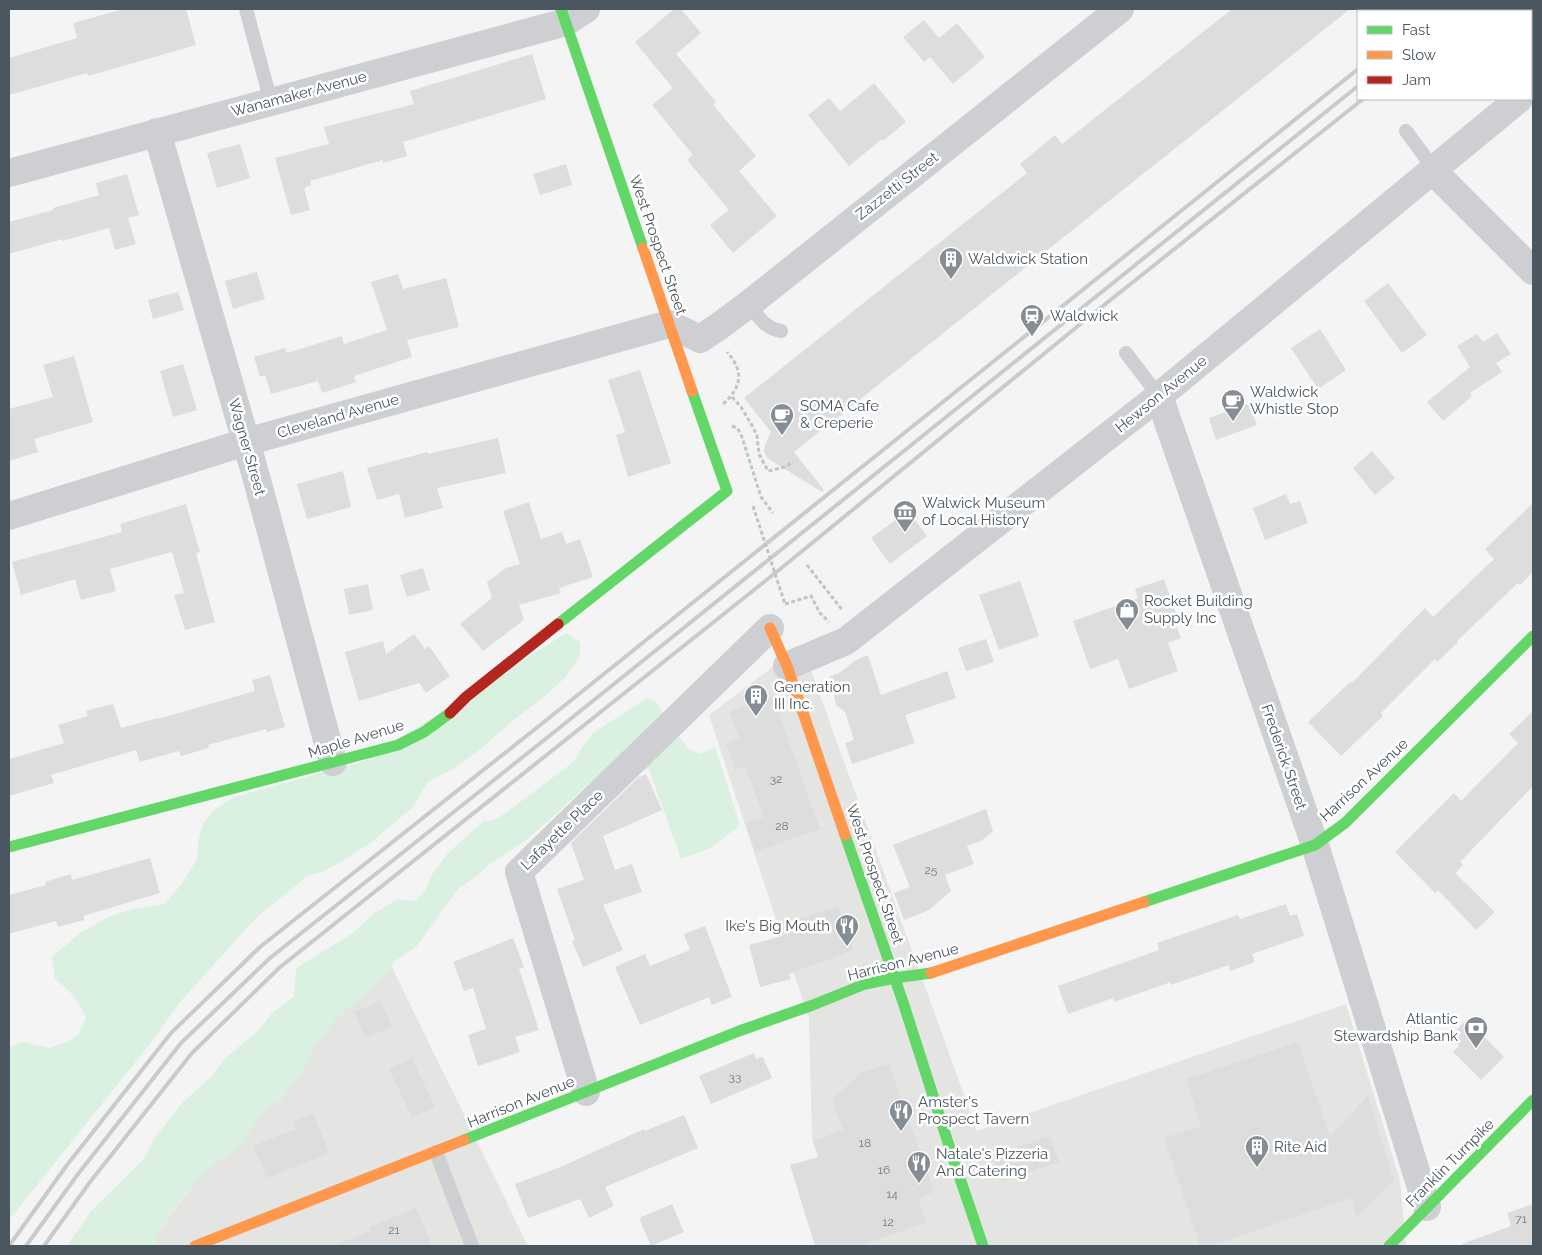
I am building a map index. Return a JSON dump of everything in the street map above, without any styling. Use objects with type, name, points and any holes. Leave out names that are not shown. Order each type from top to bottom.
[{"type":"street","name":"Zazzetti Street","points":[[710,333],[1120,9]]},
{"type":"street","name":"Wanamaker Avenue","points":[[9,173],[271,102],[571,13]]},
{"type":"street","name":"West Prospect Street","points":[[571,13],[669,324],[727,491]]},
{"type":"street","name":"Hewson Avenue","points":[[787,666],[846,642],[1159,396],[1518,100]]},
{"type":"street","name":"Wagner Street","points":[[157,132],[246,442],[334,762]]},
{"type":"street","points":[[1434,170],[1533,271]]},
{"type":"street","points":[[669,324],[700,340],[710,333]]},
{"type":"street","name":"Cleveland Avenue","points":[[9,516],[246,442],[669,324]]},
{"type":"street","name":"Frederick Street","points":[[1159,396],[1315,845],[1427,1207]]},
{"type":"street","name":"Maple Avenue","points":[[9,847],[398,745],[424,732],[447,716],[466,696],[727,491]]},
{"type":"street","name":"West Prospect Street","points":[[770,628],[787,666],[983,1246]]},
{"type":"street","name":"Lafayette Place","points":[[586,1092],[518,872],[770,628]]},
{"type":"street","name":"Harrison Avenue","points":[[195,1246],[739,1031],[813,1005],[865,984],[929,974],[1315,845],[1345,823],[1533,636]]},
{"type":"street","name":"Franklin Turnpike","points":[[1389,1246],[1533,1100]]},
{"type":"lane","points":[[246,9],[271,102]]},
{"type":"lane","points":[[1406,131],[1434,170]]},
{"type":"lane","points":[[749,304],[766,325],[772,330],[780,331]]},
{"type":"lane","points":[[1126,353],[1159,396]]},
{"type":"lane","points":[[436,1152],[472,1246]]},
{"type":"path","points":[[710,333],[732,357],[739,377],[732,397],[720,407]]},
{"type":"path","points":[[732,397],[741,407],[753,427],[757,436],[759,454],[768,471],[785,467],[793,462]]},
{"type":"path","points":[[727,427],[733,426],[738,428],[761,497],[773,512]]},
{"type":"path","points":[[753,506],[785,604],[812,596],[820,613]]},
{"type":"path","points":[[807,565],[844,612]]},
{"type":"path","points":[[830,624],[837,618]]},
{"type":"shaded area","points":[[802,645],[977,1131],[1346,1004],[1400,1180],[1406,1246],[848,1246],[812,1138],[809,1019],[709,715]]},
{"type":"shaded area","points":[[386,955],[528,1246],[152,1246],[157,1234],[310,1024]]},
{"type":"green space","points":[[566,633],[580,642],[580,657],[566,677],[476,753],[451,770],[428,782],[412,808],[373,841],[325,871],[308,876],[257,917],[180,1002],[153,1040],[9,1220],[9,1047],[23,1042],[49,1048],[67,1042],[78,1035],[86,1018],[74,996],[55,979],[52,957],[80,933],[110,916],[137,908],[164,904],[180,886],[197,859],[198,843],[203,824],[213,811],[234,797],[364,761]]},
{"type":"green space","points":[[647,698],[654,700],[659,706],[662,714],[688,748],[699,754],[715,747],[740,825],[711,848],[681,859],[649,769],[640,769],[620,776],[593,780],[528,839],[488,865],[476,877],[458,889],[417,946],[394,962],[382,979],[335,1020],[313,1048],[303,1073],[289,1087],[283,1098],[262,1113],[238,1148],[204,1172],[157,1234],[155,1246],[67,1246],[91,1211],[144,1159],[156,1136],[183,1102],[212,1076],[225,1058],[258,1031],[272,1013],[294,997],[296,968],[353,933],[373,914],[398,899],[415,901],[424,892],[433,873],[448,853],[484,821],[493,820],[504,814],[568,766],[577,758],[580,750],[593,733]]},
{"type":"building","points":[[124,9],[186,9],[196,45],[88,76],[87,73],[9,95],[9,58],[77,38],[73,23]]},
{"type":"building","points":[[674,9],[681,9],[701,33],[676,54],[716,102],[713,105],[756,156],[739,171],[777,216],[733,253],[710,225],[729,210],[687,160],[693,155],[652,105],[673,88],[635,42]]},
{"type":"building","name":"Waldwick Station","points":[[1232,9],[1350,9],[794,452],[824,490],[822,492],[767,458],[764,451],[771,432],[744,398],[1027,173],[1020,164],[1055,135],[1062,144]]},
{"type":"building","points":[[924,20],[939,38],[957,23],[985,57],[953,84],[930,57],[924,62],[903,37]]},
{"type":"building","points":[[532,54],[546,99],[403,142],[407,156],[383,163],[383,160],[310,181],[311,185],[304,188],[310,210],[291,215],[275,158],[329,144],[324,127],[414,104],[410,91]]},
{"type":"building","points":[[874,83],[906,122],[849,166],[808,115],[829,98],[840,111]]},
{"type":"building","points":[[240,144],[250,178],[217,188],[207,153]]},
{"type":"building","points":[[566,164],[572,185],[540,195],[533,174]]},
{"type":"building","points":[[127,174],[139,215],[128,218],[136,244],[115,250],[109,228],[9,254],[9,222],[99,195],[96,183]]},
{"type":"building","points":[[257,272],[265,299],[233,309],[225,281]]},
{"type":"building","points":[[398,274],[403,289],[446,278],[459,327],[407,340],[412,357],[354,376],[356,382],[322,393],[318,381],[271,394],[265,375],[260,377],[254,357],[285,348],[287,353],[342,336],[344,344],[387,330],[371,282]]},
{"type":"building","points":[[1388,283],[1427,335],[1402,353],[1364,301]]},
{"type":"building","points":[[178,292],[184,310],[153,319],[148,300]]},
{"type":"building","points":[[1320,329],[1346,370],[1318,389],[1291,348]]},
{"type":"building","points":[[1497,333],[1511,354],[1496,363],[1502,372],[1470,393],[1472,396],[1443,421],[1427,402],[1470,367],[1457,346],[1477,334],[1483,342]]},
{"type":"building","points":[[74,356],[93,422],[34,439],[38,452],[9,461],[9,409],[53,397],[43,365]]},
{"type":"building","points":[[183,364],[197,410],[173,417],[160,371]]},
{"type":"building","points":[[640,370],[671,463],[628,477],[616,435],[625,432],[608,380]]},
{"type":"building","name":"Waldwick Whistle Stop","points":[[1249,404],[1257,425],[1216,440],[1209,418]]},
{"type":"building","points":[[498,438],[506,473],[437,488],[443,508],[405,518],[399,494],[377,500],[367,468],[428,452],[428,454]]},
{"type":"building","points":[[1372,451],[1395,478],[1375,495],[1353,468]]},
{"type":"building","points":[[343,471],[351,507],[307,519],[297,484]]},
{"type":"building","points":[[1286,494],[1290,504],[1300,501],[1308,523],[1265,540],[1253,508]]},
{"type":"building","points":[[529,502],[541,539],[562,532],[566,544],[580,539],[593,577],[559,588],[561,593],[519,605],[524,620],[483,651],[460,624],[492,598],[487,582],[506,568],[520,564],[503,511]]},
{"type":"building","points":[[1533,503],[1533,572],[1520,585],[1518,583],[1437,662],[1435,659],[1381,713],[1383,716],[1341,756],[1308,722],[1350,682],[1352,683],[1425,608],[1433,617],[1494,559],[1485,549]]},
{"type":"building","points":[[186,504],[200,552],[196,553],[215,622],[185,630],[174,595],[184,593],[172,552],[110,569],[116,591],[81,600],[75,579],[21,595],[12,562],[122,532],[120,524]]},
{"type":"building","name":"Walwick Museum of Local History","points":[[908,511],[927,536],[890,564],[871,538]]},
{"type":"building","points":[[423,568],[430,590],[407,597],[400,575]]},
{"type":"building","name":"Rocket Building Supply Inc","points":[[1164,579],[1179,622],[1175,623],[1181,638],[1168,643],[1178,671],[1129,689],[1118,659],[1090,669],[1073,621],[1138,598],[1135,589]]},
{"type":"building","points":[[1020,581],[1039,636],[999,650],[979,595]]},
{"type":"building","points":[[368,584],[373,610],[349,615],[344,589]]},
{"type":"building","points":[[414,634],[425,649],[429,646],[450,676],[426,693],[419,683],[359,701],[345,652],[383,641],[386,654]]},
{"type":"building","points":[[986,639],[994,662],[966,671],[958,648]]},
{"type":"building","points":[[868,655],[881,695],[947,671],[956,698],[905,715],[915,743],[852,764],[845,743],[854,740],[845,712],[836,705],[830,676],[839,673],[856,660]]},
{"type":"building","points":[[270,675],[285,727],[267,732],[266,729],[208,745],[209,748],[181,756],[179,751],[140,762],[136,750],[51,775],[54,783],[9,796],[9,759],[64,743],[58,725],[88,716],[86,711],[113,704],[121,728],[255,691],[252,680]]},
{"type":"building","points":[[773,696],[820,829],[755,852],[745,823],[764,817],[745,766],[735,769],[726,743],[739,738],[729,712]]},
{"type":"building","points":[[1533,711],[1533,786],[1460,862],[1463,865],[1455,873],[1495,912],[1476,930],[1438,890],[1435,893],[1395,852],[1454,793],[1461,801],[1518,743],[1509,734]]},
{"type":"building","points":[[646,774],[662,810],[603,836],[615,870],[632,864],[642,892],[603,905],[623,950],[583,967],[572,941],[575,940],[557,889],[584,880],[571,843],[639,777]]},
{"type":"building","points":[[986,809],[993,831],[981,841],[967,846],[974,864],[945,875],[951,891],[929,910],[904,920],[894,893],[910,887],[893,845]]},
{"type":"building","points":[[150,858],[160,893],[83,916],[84,920],[58,927],[56,921],[9,934],[9,895],[46,885],[45,882],[71,874],[72,880]]},
{"type":"building","points":[[1286,904],[1290,916],[1297,914],[1304,936],[1252,954],[1255,962],[1230,971],[1229,965],[1171,985],[1171,982],[1114,1002],[1113,998],[1068,1014],[1058,986],[1159,950],[1157,943],[1238,915],[1240,919]]},
{"type":"building","points":[[838,906],[854,950],[789,974],[791,979],[760,987],[749,945],[789,934],[785,924]]},
{"type":"building","points":[[705,926],[732,997],[712,1005],[709,997],[640,1025],[615,967],[645,954],[650,966],[690,950],[684,934]]},
{"type":"building","points":[[513,938],[524,967],[519,969],[539,1030],[515,1037],[520,1052],[478,1066],[468,1035],[486,1029],[473,988],[464,991],[453,962]]},
{"type":"building","points":[[381,1001],[392,1027],[365,1038],[354,1012]]},
{"type":"building","name":"Atlantic Stewardship Bank","points":[[1467,1019],[1504,1057],[1481,1080],[1453,1052],[1459,1046],[1450,1036]]},
{"type":"building","name":"Rite Aid","points":[[1298,1042],[1330,1136],[1368,1096],[1394,1181],[1357,1217],[1351,1198],[1210,1246],[1200,1246],[1164,1138],[1201,1126],[1186,1079]]},
{"type":"building","points":[[754,1053],[756,1059],[763,1057],[772,1078],[711,1104],[699,1076]]},
{"type":"building","points":[[412,1058],[435,1107],[412,1117],[389,1069]]},
{"type":"building","points":[[889,1064],[934,1192],[918,1198],[927,1222],[859,1246],[815,1246],[790,1165],[818,1157],[813,1141],[843,1130],[832,1100],[861,1073]]},
{"type":"building","points":[[313,1113],[329,1153],[267,1178],[253,1146],[296,1129],[293,1122]]},
{"type":"building","points":[[684,1115],[698,1148],[605,1187],[614,1206],[589,1218],[580,1199],[528,1218],[515,1184],[563,1166],[644,1129],[645,1131]]},
{"type":"building","points":[[1050,1136],[1059,1162],[1000,1182],[992,1156]]},
{"type":"building","points":[[672,1204],[684,1232],[651,1246],[639,1218]]},
{"type":"building","points":[[1533,1204],[1533,1246],[1463,1246],[1462,1244],[1511,1226],[1507,1213]]},
{"type":"building","points":[[416,1208],[432,1246],[335,1245],[371,1231],[369,1227]]},
{"type":"railway","points":[[9,1246],[67,1165],[171,1033],[260,947],[544,722],[1357,70]]},
{"type":"railway","points":[[26,1246],[78,1174],[181,1043],[270,958],[1357,87]]},
{"type":"railway","points":[[44,1246],[90,1182],[192,1053],[279,968],[779,570],[1089,317],[1362,100]]},
{"type":"traffic: fast","points":[[561,9],[643,248]]},
{"type":"traffic: fast","points":[[558,624],[727,491],[692,391]]},
{"type":"traffic: fast","points":[[1144,902],[1315,845],[1345,823],[1533,636]]},
{"type":"traffic: fast","points":[[9,847],[398,745],[424,732],[450,713]]},
{"type":"traffic: fast","points":[[845,835],[903,1002],[983,1246]]},
{"type":"traffic: fast","points":[[464,1140],[739,1031],[813,1005],[865,984],[931,973]]},
{"type":"traffic: fast","points":[[1389,1246],[1533,1100]]},
{"type":"traffic: slow","points":[[643,248],[692,391]]},
{"type":"traffic: slow","points":[[770,628],[787,666],[845,835]]},
{"type":"traffic: slow","points":[[931,973],[1144,902]]},
{"type":"traffic: slow","points":[[195,1246],[464,1140]]},
{"type":"traffic: jam","points":[[450,713],[466,697],[558,624]]},
{"type":"place","name":"Waldwick Station","points":[[951,280]]},
{"type":"place","name":"Waldwick","points":[[1032,337]]},
{"type":"place","name":"Waldwick Whistle Stop","points":[[1233,422]]},
{"type":"place","name":"SOMA Cafe & Creperie","points":[[782,436]]},
{"type":"place","name":"Walwick Museum of Local History","points":[[905,533]]},
{"type":"place","name":"Rocket Building Supply Inc","points":[[1127,631]]},
{"type":"place","name":"Generation III Inc.","points":[[756,717]]},
{"type":"place","name":"Ike's Big Mouth","points":[[847,947]]},
{"type":"place","name":"Atlantic Stewardship Bank","points":[[1476,1049]]},
{"type":"place","name":"Amster's Prospect Tavern","points":[[901,1132]]},
{"type":"place","name":"Rite Aid","points":[[1257,1168]]},
{"type":"place","name":"Natale's Pizzeria And Catering","points":[[919,1184]]}]
